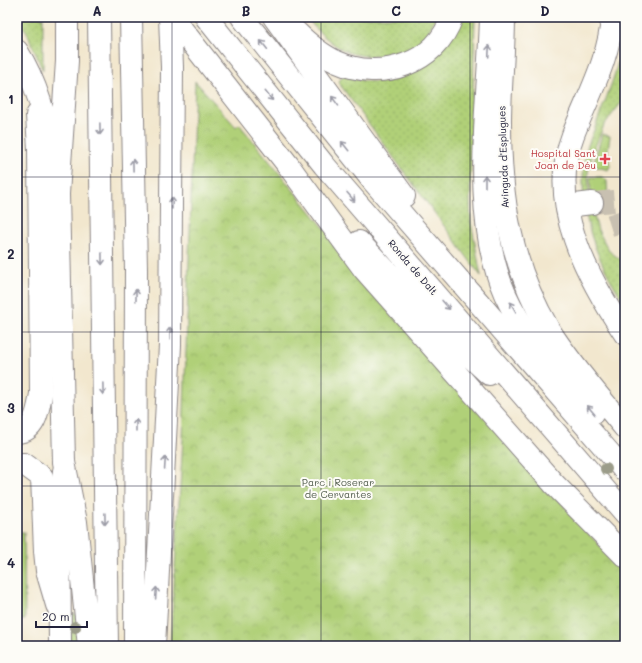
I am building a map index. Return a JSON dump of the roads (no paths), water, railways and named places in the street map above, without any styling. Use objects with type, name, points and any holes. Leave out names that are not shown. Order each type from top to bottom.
[{"type":"main road","points":[[60,646],[59,518],[64,462],[58,194],[67,61],[67,17]]},
{"type":"main road","points":[[99,17],[107,646]]},
{"type":"main road","points":[[131,17],[136,270],[135,646]]},
{"type":"main road","points":[[171,17],[288,165],[364,269],[554,484],[625,556]]},
{"type":"main road","points":[[154,646],[170,345],[171,17]]},
{"type":"main road","name":"Ronda de Dalt","points":[[206,17],[324,165],[625,513]]},
{"type":"main road","points":[[242,17],[373,181],[625,471]]},
{"type":"main road","points":[[274,17],[391,179],[525,357]]},
{"type":"main road","points":[[282,17],[300,36],[325,55],[350,66],[376,71],[388,70],[418,60],[438,42],[452,17]]},
{"type":"main road","points":[[491,17],[486,123],[485,187],[487,223],[491,254],[505,294],[529,336],[625,450]]},
{"type":"main road","points":[[486,123],[503,66],[504,17]]},
{"type":"main road","points":[[612,17],[606,47],[569,150],[564,186],[575,240],[586,270],[601,298],[625,334]]},
{"type":"main road","points":[[17,51],[34,86],[46,120],[58,194]]},
{"type":"main road","name":"Avinguda d'Esplugues","points":[[503,66],[500,123],[503,191],[510,237],[517,262],[526,286],[549,330],[566,354],[625,428]]},
{"type":"main road","points":[[17,432],[25,432],[31,427],[39,405],[41,394],[39,149],[34,86]]},
{"type":"main road","points":[[288,165],[443,331],[562,441]]},
{"type":"main road","points":[[567,206],[592,203]]},
{"type":"main road","points":[[64,462],[76,522],[89,646]]},
{"type":"main road","points":[[17,465],[24,464],[42,477],[47,571],[60,617]]},
{"type":"tunnel","points":[[592,203],[614,201],[625,237]]},
{"type":"place","name":"Hospital Sant Joan de Déu","points":[[605,159]]},
{"type":"park label","name":"Parc i Roserar de Cervantes","points":[[338,488]]}]
